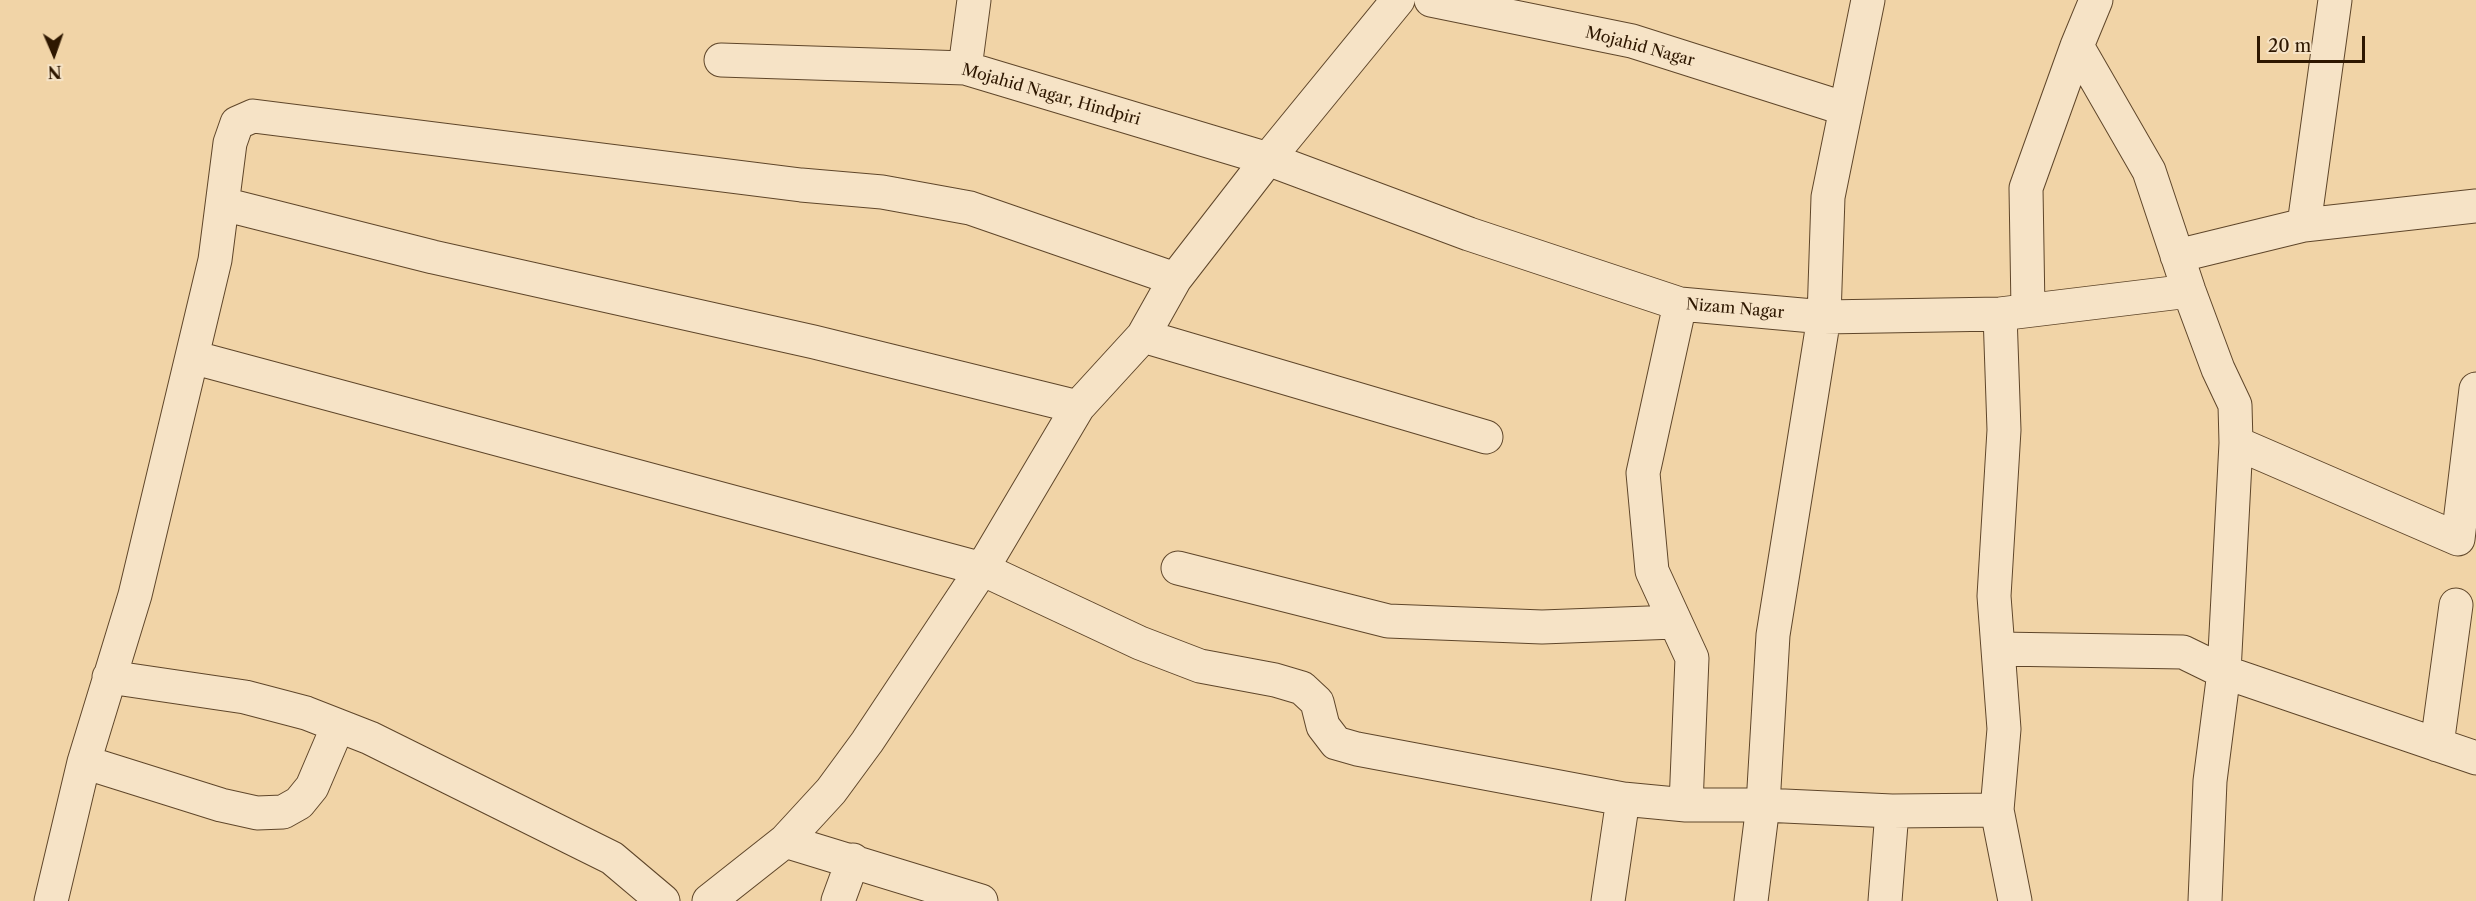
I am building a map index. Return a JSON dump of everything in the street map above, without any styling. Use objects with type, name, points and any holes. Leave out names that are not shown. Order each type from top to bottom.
[{"type":"street","points":[[965,68],[974,0]]},
{"type":"street","points":[[709,901],[785,841],[831,791],[867,742],[982,569],[1078,407],[1143,336],[1175,279],[1268,159],[1398,0]]},
{"type":"street","name":"Mojahid Nagar","points":[[1431,0],[1632,41],[1846,109]]},
{"type":"street","points":[[1750,901],[1763,805],[1773,635],[1824,317],[1828,197],[1868,0]]},
{"type":"street","points":[[2015,901],[1997,810],[2004,729],[1994,596],[2014,312],[2026,188],[2096,0]]},
{"type":"street","points":[[2304,225],[2335,0]]},
{"type":"street","points":[[2077,46],[2149,171],[2189,291],[2218,369],[2235,405],[2236,443],[2224,672],[2210,781],[2205,901]]},
{"type":"street","name":"Mojahid Nagar, Hindpiri","points":[[721,60],[965,68],[1268,159]]},
{"type":"street","points":[[51,901],[84,762],[135,595],[192,357],[215,260],[224,204],[230,142],[237,123],[253,116],[789,184],[882,192],[970,208],[1175,279]]},
{"type":"street","name":"Nizam Nagar","points":[[1268,159],[1469,234],[1680,304],[1824,317],[2014,312],[2189,291]]},
{"type":"street","points":[[224,204],[433,257],[814,342],[1078,407]]},
{"type":"street","points":[[2177,256],[2304,225],[2476,206]]},
{"type":"street","points":[[1680,304],[1643,473],[1652,571],[1692,658],[1686,805]]},
{"type":"street","points":[[1143,336],[1486,436]]},
{"type":"street","points":[[192,357],[982,569],[1160,651],[1200,666],[1275,680],[1302,688],[1317,702],[1323,726],[1336,743],[1357,749],[1623,800],[1686,805],[1763,805],[1892,812],[1997,810]]},
{"type":"street","points":[[2236,443],[2467,543],[2476,389]]},
{"type":"street","points":[[1178,568],[1388,621],[1542,627],[1675,622]]},
{"type":"street","points":[[2437,745],[2456,605]]},
{"type":"street","points":[[1999,649],[2183,652],[2224,672],[2476,758]]},
{"type":"street","points":[[109,676],[244,697],[306,712],[370,738],[612,858],[663,901]]},
{"type":"street","points":[[84,762],[221,805],[257,813],[283,812],[299,803],[312,787],[338,726]]},
{"type":"street","points":[[1608,901],[1623,800]]},
{"type":"street","points":[[1886,901],[1892,812]]},
{"type":"street","points":[[785,841],[981,901]]},
{"type":"street","points":[[838,901],[853,860]]}]
